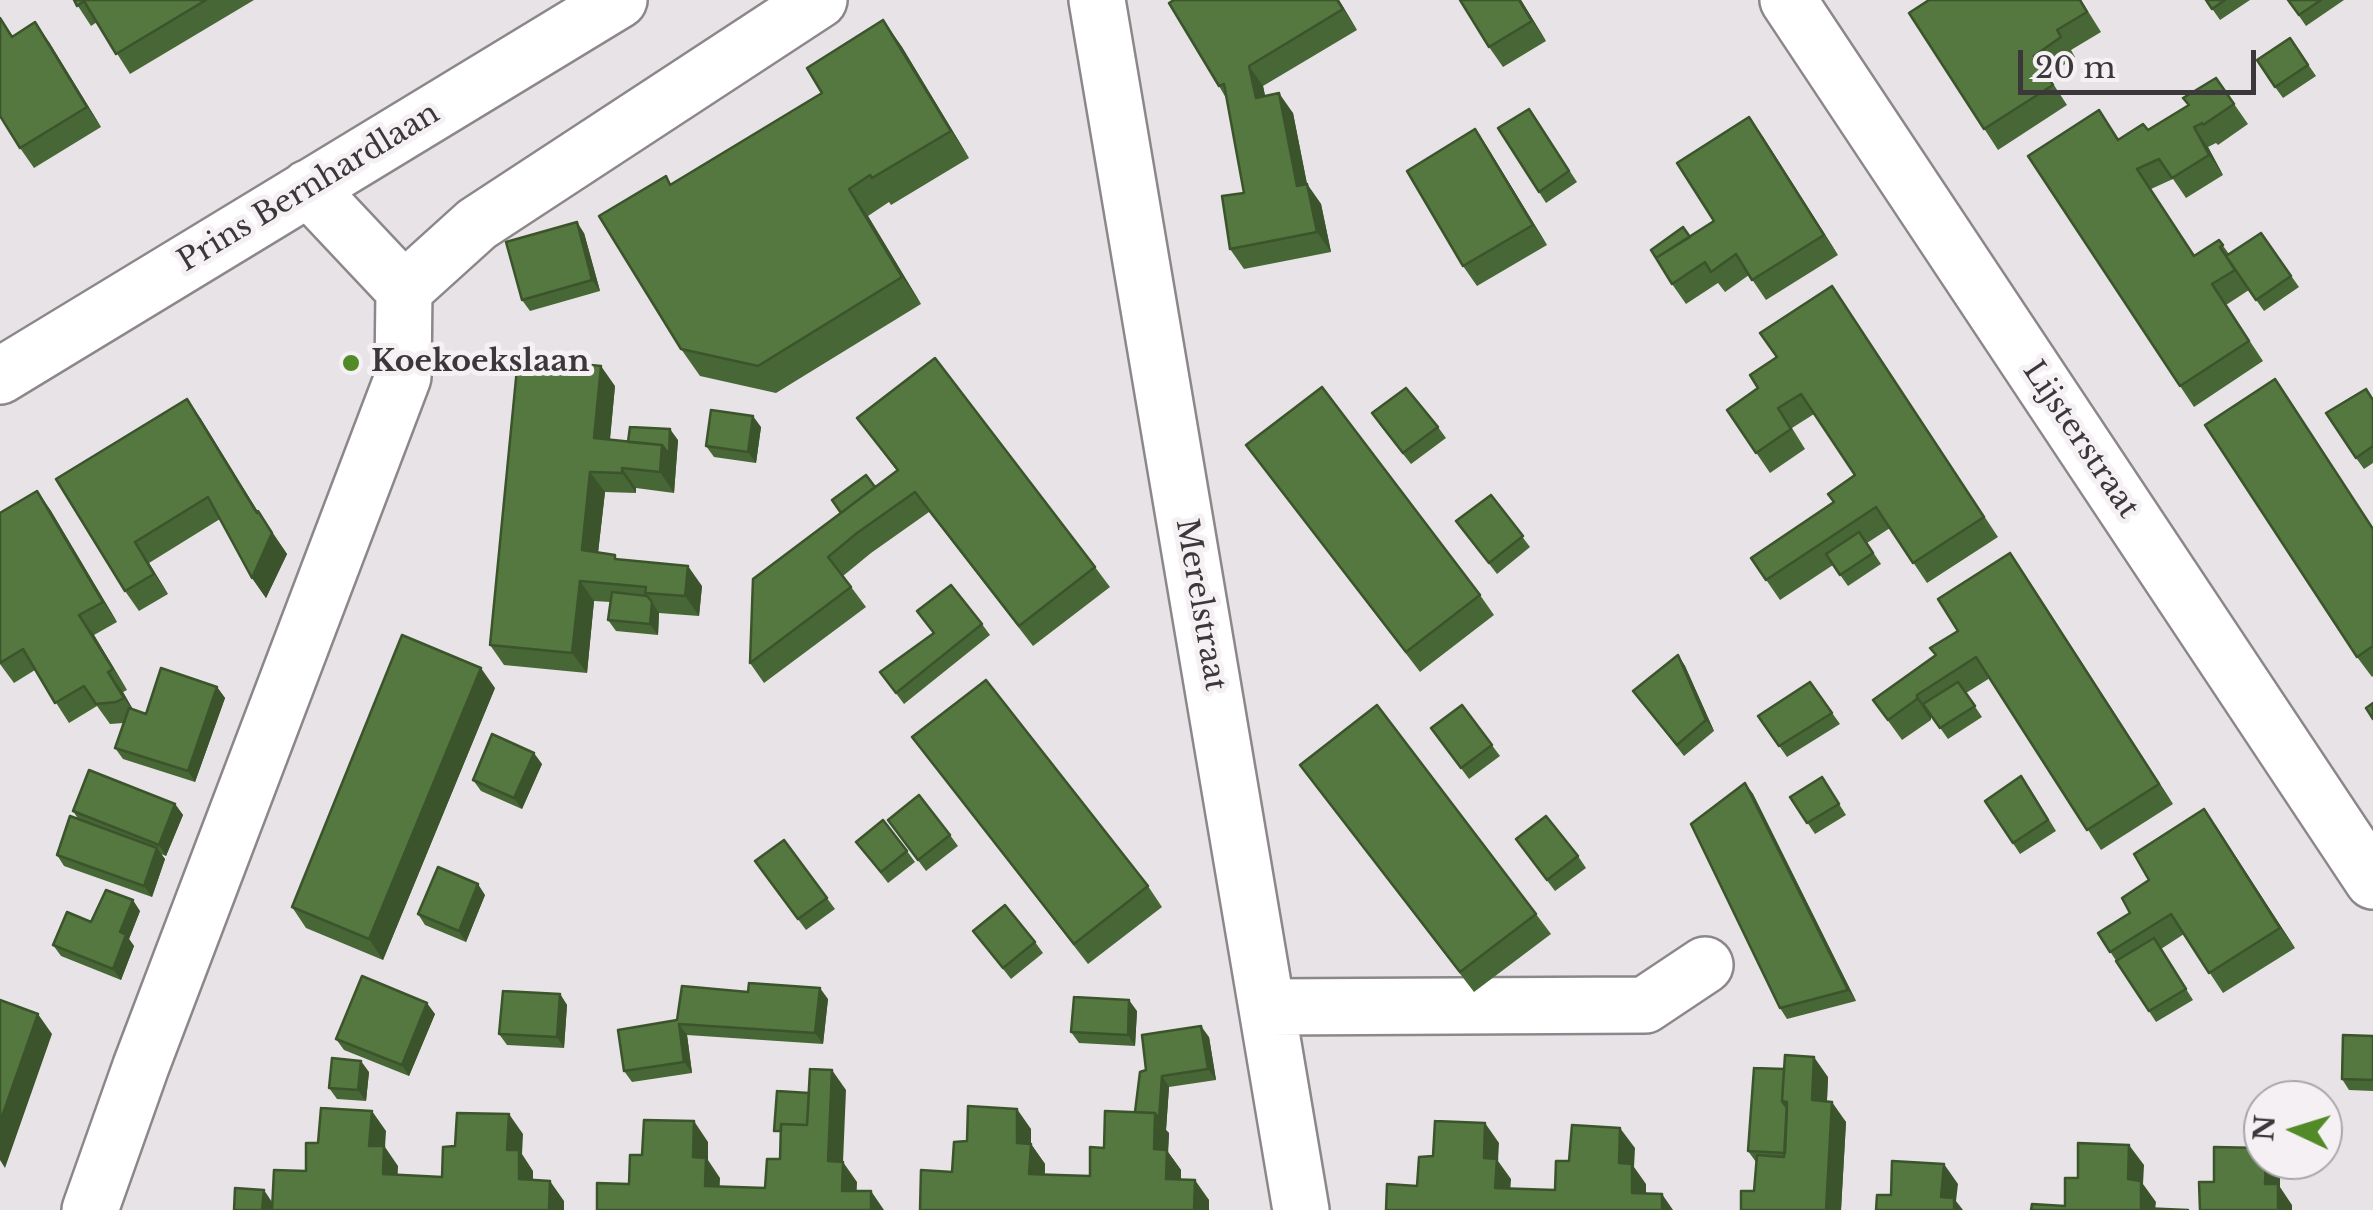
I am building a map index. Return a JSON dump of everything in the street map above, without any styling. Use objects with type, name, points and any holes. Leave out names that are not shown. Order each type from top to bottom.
[{"type":"street","name":"Prins Bernhardlaan","points":[[0,376],[619,0]]},
{"type":"street","points":[[404,290],[477,224],[819,0]]},
{"type":"street","name":"Merelstraat","points":[[1097,0],[1302,1210]]},
{"type":"street","name":"Lijsterstraat","points":[[1788,0],[2373,881]]},
{"type":"street","points":[[90,1210],[403,378],[404,290],[308,188]]},
{"type":"street","points":[[1269,1007],[1644,1005],[1705,965]]},
{"type":"building","points":[[74,0],[206,0],[116,54],[84,1],[77,6]]},
{"type":"building","points":[[1337,0],[1343,9],[1249,66],[1256,98],[1279,93],[1297,186],[1307,184],[1317,232],[1230,249],[1222,196],[1244,193],[1224,84],[1219,86],[1169,3]]},
{"type":"building","points":[[1460,0],[1519,0],[1532,21],[1489,47]]},
{"type":"building","points":[[1929,0],[2080,0],[2087,12],[2057,30],[2061,37],[2034,56],[2053,85],[1984,129],[1909,13]]},
{"type":"building","points":[[2206,0],[2225,0],[2212,9]]},
{"type":"building","points":[[2288,0],[2321,0],[2299,15]]},
{"type":"building","points":[[0,18],[12,37],[35,22],[87,107],[20,148],[0,116]]},
{"type":"building","points":[[883,20],[951,131],[849,189],[902,277],[758,366],[681,349],[599,216],[666,176],[670,185],[822,93],[807,68]]},
{"type":"building","points":[[2290,38],[2308,65],[2275,87],[2257,60]]},
{"type":"building","points":[[2216,78],[2234,104],[2194,127],[2209,155],[2172,178],[2159,159],[2137,169],[2194,256],[2219,240],[2235,270],[2212,284],[2249,341],[2180,386],[2028,156],[2099,110],[2118,140],[2143,124],[2148,130],[2189,105],[2183,98]]},
{"type":"building","points":[[1529,109],[1569,171],[1539,192],[1498,128]]},
{"type":"building","points":[[1749,117],[1824,235],[1752,280],[1736,254],[1711,272],[1705,262],[1672,284],[1656,258],[1714,221],[1677,163]]},
{"type":"building","points":[[1475,129],[1533,225],[1463,266],[1407,171]]},
{"type":"building","points":[[577,222],[592,280],[522,300],[506,242]]},
{"type":"building","points":[[1683,227],[1690,237],[1656,258],[1651,250]]},
{"type":"building","points":[[2261,233],[2291,276],[2256,300],[2226,256]]},
{"type":"building","points":[[1832,286],[1984,517],[1913,563],[1876,507],[1766,580],[1751,558],[1834,502],[1828,494],[1855,475],[1801,394],[1778,408],[1791,429],[1756,453],[1727,410],[1758,388],[1750,375],[1777,357],[1760,333]]},
{"type":"building","points":[[518,358],[601,366],[594,438],[662,445],[660,472],[622,468],[622,473],[590,472],[582,550],[615,555],[615,559],[688,566],[685,596],[645,593],[646,587],[580,581],[572,653],[490,645]]},
{"type":"building","points":[[935,358],[1095,567],[1019,626],[915,492],[828,557],[851,587],[750,663],[753,579],[898,470],[857,418]]},
{"type":"building","points":[[2275,379],[2373,529],[2373,646],[2357,657],[2205,425]]},
{"type":"building","points":[[1322,387],[1480,595],[1406,652],[1246,445]]},
{"type":"building","points":[[1406,388],[1438,427],[1403,453],[1372,413]]},
{"type":"building","points":[[2366,389],[2373,400],[2373,446],[2356,458],[2326,413]]},
{"type":"building","points":[[187,399],[272,533],[252,578],[208,497],[135,542],[154,574],[125,591],[56,479]]},
{"type":"building","points":[[711,410],[753,416],[748,452],[706,446]]},
{"type":"building","points":[[630,427],[670,429],[669,454],[662,445],[628,442]]},
{"type":"building","points":[[866,475],[875,487],[841,513],[832,500]]},
{"type":"building","points":[[37,491],[103,602],[79,615],[113,669],[108,672],[124,698],[116,702],[96,704],[84,686],[55,703],[23,649],[0,663],[0,513]]},
{"type":"building","points":[[1491,495],[1523,536],[1489,563],[1456,521]]},
{"type":"building","points":[[1859,532],[1873,553],[1840,575],[1826,554]]},
{"type":"building","points":[[2010,553],[2159,784],[2087,830],[1976,657],[1917,695],[1917,699],[1888,720],[1873,700],[1936,655],[1930,648],[1958,631],[1938,599]]},
{"type":"building","points":[[951,585],[982,624],[896,693],[880,672],[934,633],[917,611]]},
{"type":"building","points":[[612,592],[647,596],[652,602],[650,624],[608,620]]},
{"type":"building","points":[[402,635],[481,668],[369,939],[292,907]]},
{"type":"building","points":[[1678,655],[1706,720],[1677,745],[1633,691]]},
{"type":"building","points":[[161,668],[217,687],[188,771],[115,748],[129,708],[146,714]]},
{"type":"building","points":[[986,680],[1148,886],[1074,944],[912,737]]},
{"type":"building","points":[[1810,682],[1832,713],[1779,746],[1758,716]]},
{"type":"building","points":[[1958,682],[1975,706],[1940,728],[1923,704]]},
{"type":"building","points":[[1377,705],[1536,914],[1460,972],[1300,765]]},
{"type":"building","points":[[1462,705],[1492,745],[1461,768],[1431,728]]},
{"type":"building","points":[[492,734],[534,753],[514,798],[473,780]]},
{"type":"building","points":[[89,770],[175,804],[159,845],[73,811]]},
{"type":"building","points":[[2021,776],[2048,820],[2013,843],[1985,801]]},
{"type":"building","points":[[1822,777],[1839,804],[1807,823],[1790,797]]},
{"type":"building","points":[[1745,783],[1848,990],[1780,1008],[1691,824]]},
{"type":"building","points":[[919,795],[950,835],[918,860],[888,820]]},
{"type":"building","points":[[2204,809],[2280,928],[2209,973],[2171,914],[2110,952],[2098,933],[2130,913],[2122,898],[2149,880],[2134,854]]},
{"type":"building","points":[[70,816],[157,848],[144,886],[57,855]]},
{"type":"building","points":[[1546,816],[1578,856],[1547,880],[1516,839]]},
{"type":"building","points":[[883,820],[907,851],[881,872],[856,842]]},
{"type":"building","points":[[784,840],[827,898],[798,919],[755,861]]},
{"type":"building","points":[[438,867],[478,884],[459,931],[418,914]]},
{"type":"building","points":[[106,890],[133,900],[120,932],[126,935],[113,969],[53,945],[67,912],[91,922]]},
{"type":"building","points":[[1005,905],[1035,942],[1003,968],[973,931]]},
{"type":"building","points":[[2154,938],[2186,989],[2149,1011],[2116,961]]},
{"type":"building","points":[[362,976],[427,1003],[402,1065],[336,1039]]},
{"type":"building","points":[[749,983],[820,988],[815,1033],[679,1024],[684,1062],[624,1071],[618,1030],[677,1020],[682,986],[748,992]]},
{"type":"building","points":[[503,991],[560,994],[557,1037],[499,1034]]},
{"type":"building","points":[[1074,997],[1129,1000],[1128,1035],[1071,1032]]},
{"type":"building","points":[[0,1000],[38,1014],[0,1122]]},
{"type":"building","points":[[1201,1026],[1208,1069],[1162,1076],[1159,1119],[1155,1113],[1135,1112],[1140,1072],[1146,1070],[1142,1035]]},
{"type":"building","points":[[2343,1035],[2373,1036],[2373,1080],[2342,1079]]},
{"type":"building","points":[[1785,1055],[1814,1057],[1812,1100],[1832,1102],[1826,1210],[1741,1210],[1741,1191],[1754,1191],[1757,1155],[1784,1157]]},
{"type":"building","points":[[332,1058],[361,1061],[358,1090],[329,1088]]},
{"type":"building","points":[[1754,1068],[1784,1069],[1785,1153],[1748,1151]]},
{"type":"building","points":[[810,1069],[832,1070],[828,1161],[843,1162],[842,1191],[871,1191],[871,1210],[597,1210],[597,1183],[629,1184],[630,1155],[642,1155],[644,1120],[694,1121],[693,1157],[706,1158],[705,1186],[765,1188],[767,1159],[780,1159],[781,1124],[807,1125]]},
{"type":"building","points":[[777,1091],[809,1093],[807,1125],[781,1124],[781,1131],[774,1131]]},
{"type":"building","points":[[968,1106],[1017,1109],[1017,1143],[1031,1144],[1029,1174],[1090,1176],[1090,1147],[1104,1148],[1105,1111],[1155,1113],[1154,1149],[1167,1150],[1166,1179],[1195,1180],[1194,1210],[920,1210],[921,1170],[952,1172],[954,1142],[967,1141]]},
{"type":"building","points":[[321,1108],[372,1111],[369,1146],[384,1146],[383,1174],[442,1177],[443,1147],[455,1146],[457,1113],[509,1114],[507,1150],[519,1150],[519,1179],[550,1181],[549,1210],[272,1210],[274,1170],[306,1171],[306,1143],[318,1143]]},
{"type":"building","points":[[1435,1121],[1485,1123],[1484,1158],[1497,1159],[1495,1188],[1555,1190],[1556,1161],[1569,1161],[1572,1125],[1620,1128],[1619,1163],[1632,1164],[1632,1193],[1662,1194],[1662,1210],[1386,1210],[1387,1184],[1417,1186],[1419,1157],[1433,1156]]},
{"type":"building","points":[[2078,1143],[2129,1145],[2128,1179],[2141,1181],[2141,1208],[2188,1210],[2031,1210],[2032,1204],[2065,1206],[2065,1178],[2078,1178]]},
{"type":"building","points":[[2214,1147],[2243,1148],[2243,1180],[2278,1184],[2278,1210],[2200,1210],[2199,1182],[2214,1182]]},
{"type":"building","points":[[1892,1161],[1944,1164],[1941,1197],[1954,1198],[1954,1210],[1876,1210],[1877,1195],[1891,1195]]},
{"type":"building","points":[[235,1188],[264,1190],[262,1210],[234,1210]]},
{"type":"place","name":"Koekoekslaan","points":[[351,363]]}]
